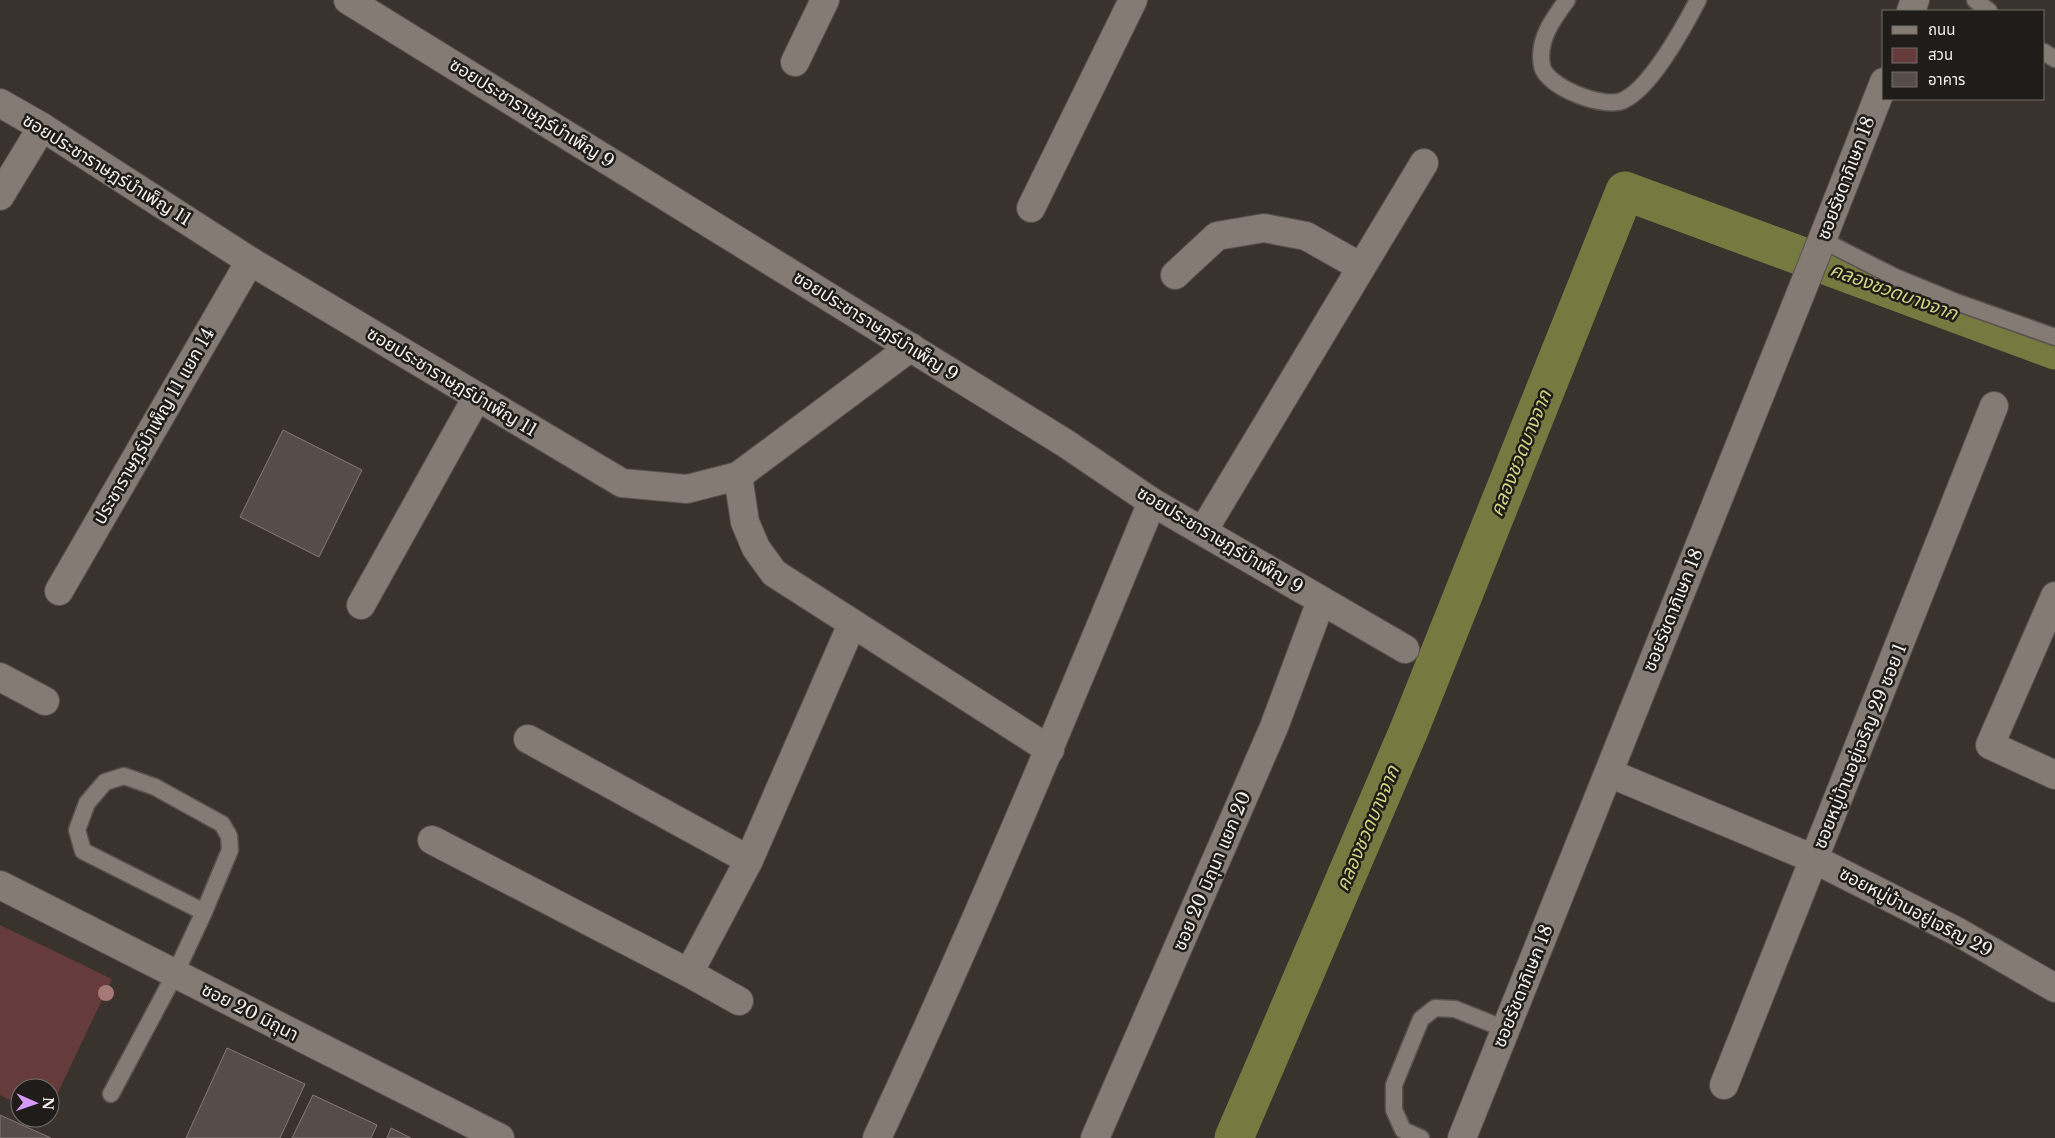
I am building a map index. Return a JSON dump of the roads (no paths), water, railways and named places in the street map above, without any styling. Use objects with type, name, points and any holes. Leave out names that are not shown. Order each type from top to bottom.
[{"type":"street","name":"ซอยประชาราษฎร์บำเพ็ญ 9","points":[[348,0],[1065,443],[1152,502],[1406,649]]},
{"type":"street","points":[[795,62],[825,0]]},
{"type":"street","points":[[1031,208],[1133,0]]},
{"type":"street","name":"ซอยรัชดาภิเษก 18","points":[[1462,1138],[1882,87]]},
{"type":"street","name":"ซอยประชาราษฎร์บำเพ็ญ 11","points":[[0,103],[42,127],[250,261],[622,483],[687,489],[738,476],[911,347]]},
{"type":"street","points":[[0,196],[42,127]]},
{"type":"street","points":[[1203,531],[1424,163]]},
{"type":"street","points":[[1175,275],[1217,236],[1264,228],[1306,236],[1361,267]]},
{"type":"street","name":"ประชาราษฎร์บำเพ็ญ 11 แยก 14","points":[[59,591],[250,261]]},
{"type":"street","points":[[361,605],[477,397]]},
{"type":"street","name":"ซอยหมู่บ้านอยู่เจริญ 29 ซอย 1","points":[[1724,1085],[1994,406]]},
{"type":"street","points":[[738,476],[746,522],[756,548],[774,573],[1050,750]]},
{"type":"street","points":[[877,1138],[940,1002],[1050,750],[1152,502]]},
{"type":"street","points":[[2055,596],[1990,745],[2055,776]]},
{"type":"street","name":"ซอย 20 มิถุนา แยก 20","points":[[1095,1138],[1274,727],[1321,600]]},
{"type":"street","points":[[689,973],[749,860],[852,624]]},
{"type":"street","points":[[0,677],[45,702]]},
{"type":"street","points":[[528,739],[749,860]]},
{"type":"street","name":"ซอยหมู่บ้านอยู่เจริญ 29","points":[[1609,773],[1814,859],[1958,932],[2055,988]]},
{"type":"street","points":[[432,840],[689,973],[739,1001]]},
{"type":"street","name":"ซอย 20 มิถุนา","points":[[0,885],[500,1138]]},
{"type":"lane","points":[[1567,0],[1549,25],[1541,50],[1542,68],[1554,82],[1586,99],[1604,102],[1622,101],[1637,91],[1676,41],[1698,0]]},
{"type":"lane","points":[[1975,0],[1987,10]]},
{"type":"lane","points":[[1820,246],[1956,302],[2055,337]]},
{"type":"lane","points":[[111,1094],[175,974],[204,912],[230,850],[229,836],[222,824],[147,784],[124,776],[104,782],[87,803],[78,830],[83,851],[204,912]]},
{"type":"lane","points":[[1421,1138],[1403,1130],[1394,1110],[1394,1085],[1421,1019],[1435,1008],[1455,1009],[1505,1029]]},
{"type":"waterway","name":"คลองชวดบางจาก","points":[[1234,1138],[1409,730],[1625,191],[2055,350]]}]
